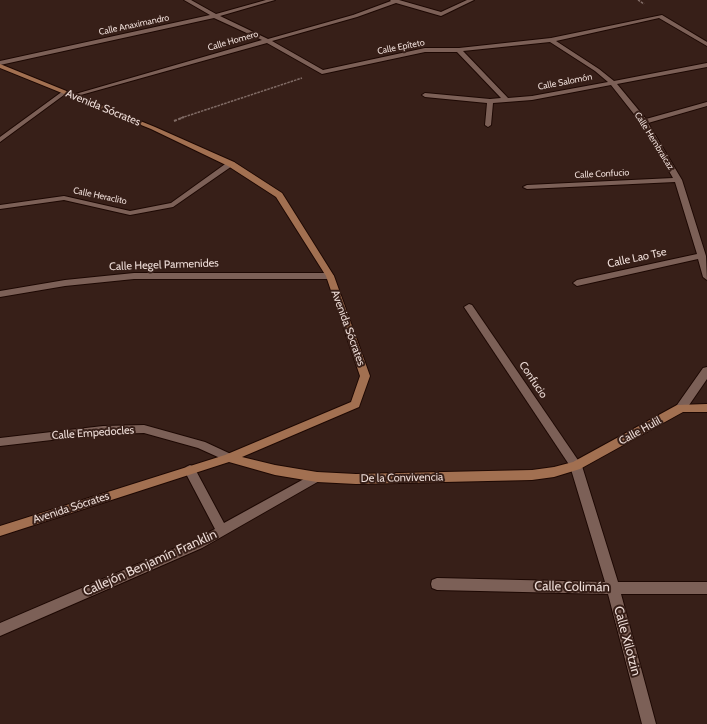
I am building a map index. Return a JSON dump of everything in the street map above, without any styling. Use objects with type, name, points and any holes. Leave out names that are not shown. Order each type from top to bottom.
[{"type":"street","points":[[187,0],[215,16],[268,41],[322,72]]},
{"type":"street","name":"Calle Anaximandro","points":[[0,65],[215,16],[272,0]]},
{"type":"street","points":[[395,0],[441,14],[471,0]]},
{"type":"street","name":"Calle Homero","points":[[75,96],[355,16],[395,0]]},
{"type":"street","name":"Calle Epíteto","points":[[322,72],[425,50],[459,50],[552,40],[660,16],[707,44]]},
{"type":"street","name":"Calle Hembraicaz","points":[[552,40],[597,70],[612,82],[644,122],[678,180],[702,256],[707,277]]},
{"type":"street","points":[[459,50],[506,100]]},
{"type":"street","name":"Avenida Sócrates","points":[[0,65],[153,128],[231,164],[279,195],[330,276],[365,376],[356,404],[229,458],[0,531]]},
{"type":"street","name":"Calle Salomón","points":[[426,95],[490,101],[532,98],[707,65]]},
{"type":"street","points":[[0,140],[64,92]]},
{"type":"street","points":[[488,125],[490,101]]},
{"type":"street","points":[[644,122],[707,104]]},
{"type":"street","name":"Calle Heraclito","points":[[0,207],[64,198],[130,213],[173,205],[231,164]]},
{"type":"street","name":"Calle Confucio","points":[[527,187],[678,180]]},
{"type":"street","name":"Calle Lao Tse","points":[[577,283],[702,256]]},
{"type":"street","name":"Calle Hegel Parmenides","points":[[0,294],[65,283],[134,276],[330,276]]},
{"type":"street","name":"Confucio","points":[[469,307],[576,466]]},
{"type":"street","points":[[681,408],[707,371]]},
{"type":"street","name":"Calle Hulil","points":[[576,466],[681,408],[707,408]]},
{"type":"street","name":"Calle Empedocles","points":[[0,442],[103,430],[144,429],[201,445],[229,458]]},
{"type":"street","name":"De la Convivencia","points":[[229,458],[275,470],[318,477],[356,479],[532,476],[576,466]]},
{"type":"street","name":"Calle Xilotzin","points":[[576,466],[613,588],[649,724]]},
{"type":"street","points":[[190,470],[222,531]]},
{"type":"street","name":"Callejón Benjamín Franklin","points":[[0,630],[198,544],[318,477]]},
{"type":"street","name":"Calle Colimán","points":[[437,584],[613,588],[707,588]]},
{"type":"path","points":[[153,128],[322,72]]}]
